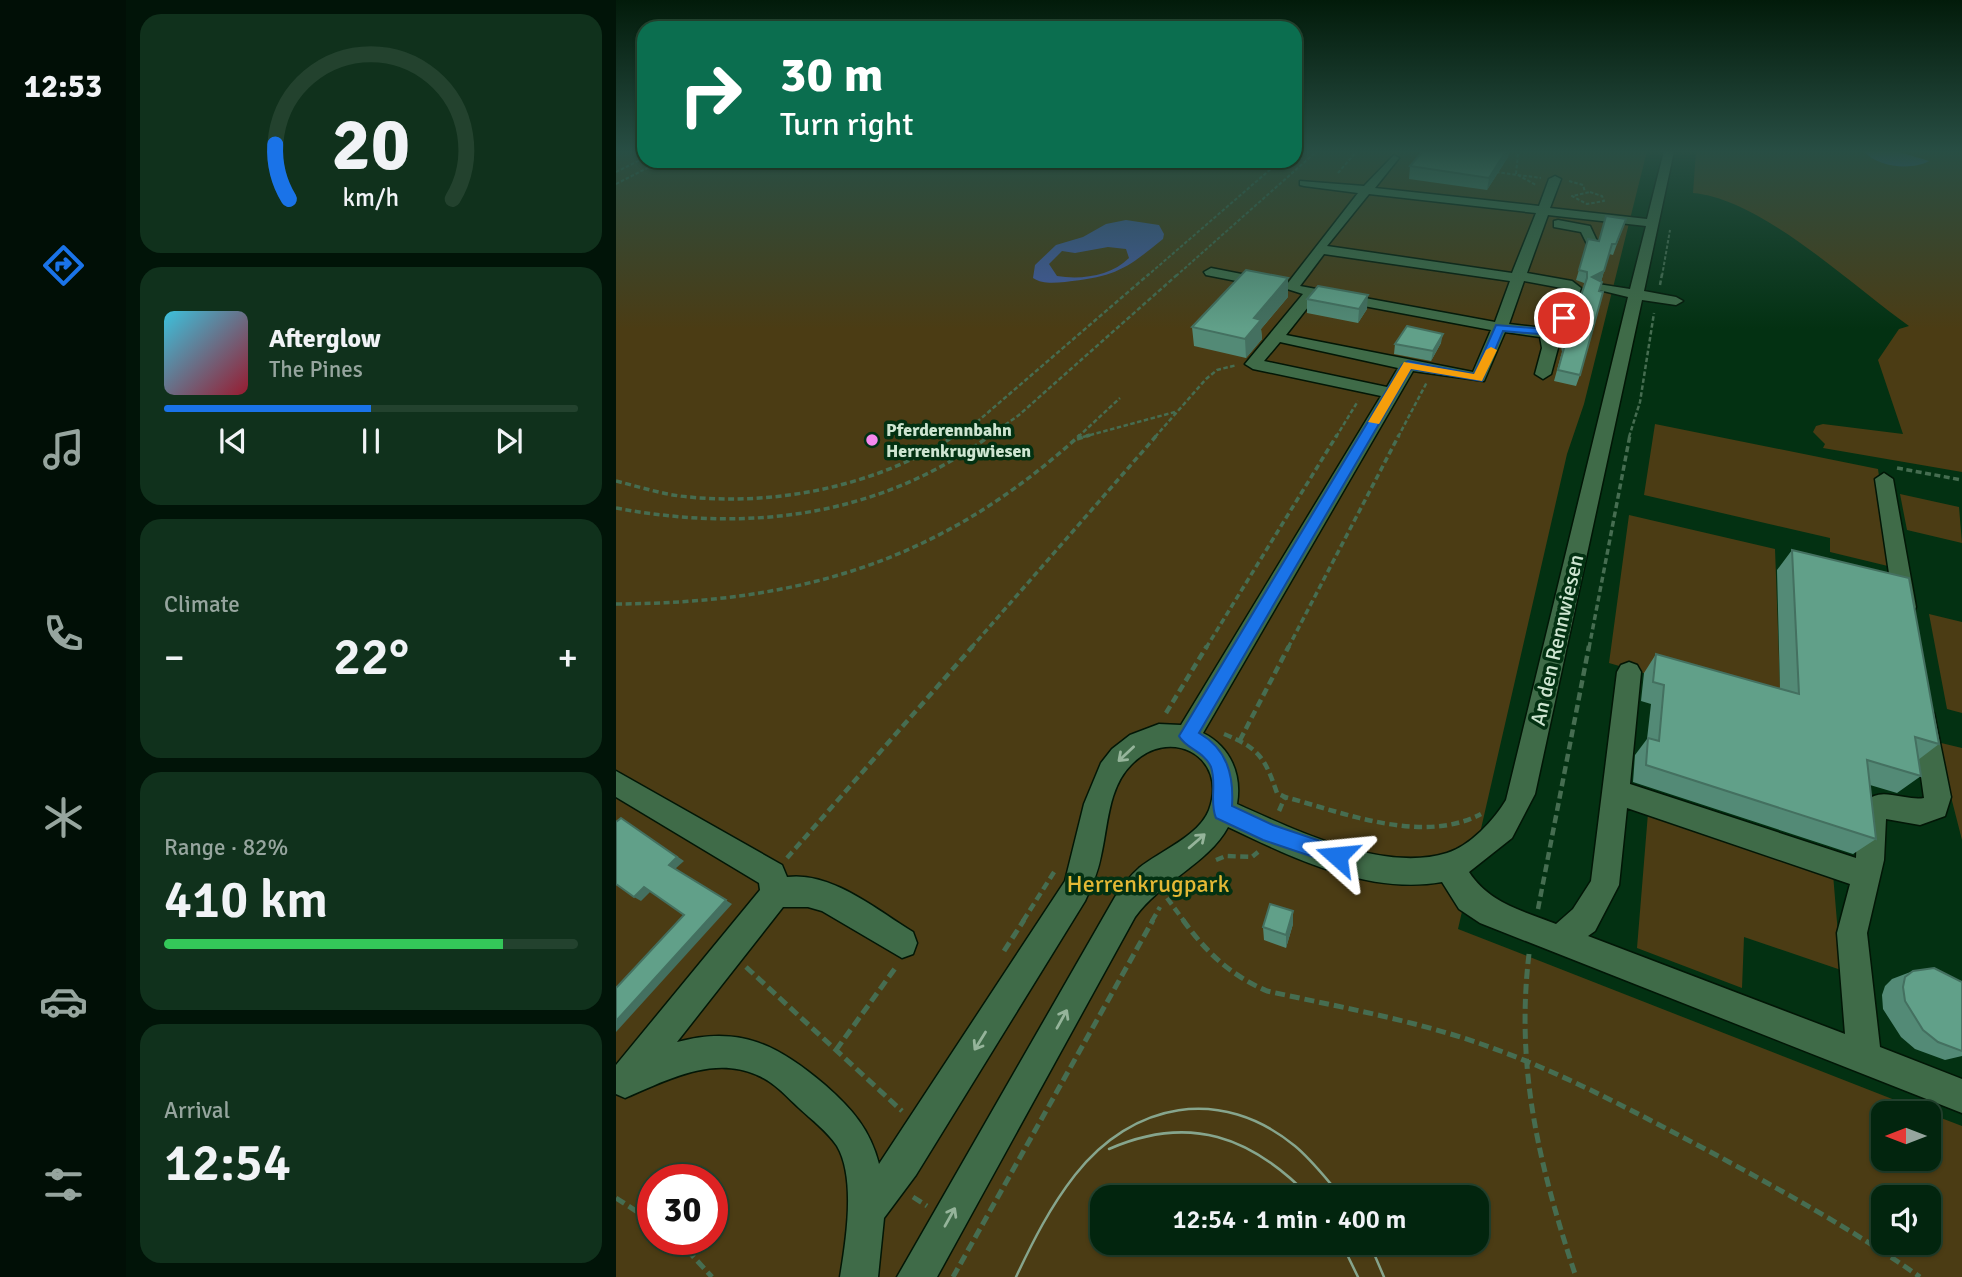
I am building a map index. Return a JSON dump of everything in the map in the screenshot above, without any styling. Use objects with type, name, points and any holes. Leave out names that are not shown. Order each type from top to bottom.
[{"type":"street","points":[[1291,288],[1350,211]]},
{"type":"street","points":[[1522,211],[1652,223]]},
{"type":"street","name":"An den Rennwiesen","points":[[1222,811],[1270,833],[1386,869],[1413,872],[1449,867],[1495,836],[1513,816],[1519,801],[1655,211]]},
{"type":"street","points":[[1541,213],[1585,229],[1591,241]]},
{"type":"street","points":[[1276,337],[1478,378],[1500,327],[1541,213]]},
{"type":"street","points":[[1211,272],[1500,327],[1547,333],[1563,320],[1574,287],[1319,249]]},
{"type":"street","points":[[1598,288],[1676,301]]},
{"type":"street","points":[[1312,292],[1253,364],[1391,393]]},
{"type":"street","points":[[1543,374],[1550,348],[1547,333]]},
{"type":"street","points":[[1191,730],[1408,365]]},
{"type":"street","points":[[1890,473],[1889,584],[1909,626]]},
{"type":"street","points":[[1547,935],[1584,920],[1605,885],[1629,672]]},
{"type":"street","points":[[1864,1058],[1852,933],[1866,875],[1874,808],[1880,805],[1924,812],[1933,808],[1938,801],[1920,692]]},
{"type":"street","points":[[916,1277],[1125,907],[1151,877],[1200,839],[1222,811],[1224,787],[1219,763],[1191,730]]},
{"type":"street","points":[[864,1214],[903,1163],[1074,891],[1086,866],[1102,794],[1116,763],[1131,748],[1148,740],[1191,730]]},
{"type":"street","points":[[616,783],[773,885],[812,892],[902,943]]},
{"type":"street","points":[[1616,792],[1866,875]]},
{"type":"street","points":[[1449,867],[1464,893],[1476,906],[1962,1096]]},
{"type":"street","points":[[621,1085],[729,952],[773,885]]},
{"type":"street","points":[[621,1085],[662,1062],[717,1053],[752,1056],[780,1069],[844,1125],[854,1142],[865,1187],[859,1277]]},
{"type":"path","points":[[616,481],[696,498],[783,494],[853,481],[928,452],[978,421],[1222,211]]},
{"type":"path","points":[[616,508],[686,523],[764,521],[847,503],[934,470],[981,444],[1010,422],[1249,211]]},
{"type":"path","points":[[773,885],[1177,411],[1213,372],[1253,364]]},
{"type":"path","points":[[1240,740],[1432,370]]},
{"type":"path","points":[[1166,713],[1366,388]]},
{"type":"path","points":[[616,604],[667,605],[756,593],[842,575],[906,552],[965,523],[1027,481],[1120,398]]},
{"type":"path","points":[[1075,439],[1177,411]]},
{"type":"path","points":[[1576,1277],[1541,1164],[1523,1060],[1523,990],[1547,935],[1634,414]]},
{"type":"path","points":[[1890,473],[1962,480]]},
{"type":"path","points":[[1156,713],[1166,713],[1191,730],[1252,744],[1268,764],[1277,793],[1285,797],[1381,820],[1437,827],[1467,823],[1488,807]]},
{"type":"path","points":[[1214,861],[1226,856],[1252,857],[1262,848],[1285,797]]},
{"type":"path","points":[[997,963],[1059,865]]},
{"type":"path","points":[[953,1277],[1166,896],[1172,890]]},
{"type":"path","points":[[1166,896],[1211,957],[1240,980],[1267,991],[1454,1036],[1523,1060],[1632,1112],[1774,1187],[1864,1239],[1920,1277]]},
{"type":"path","points":[[836,1050],[904,956],[902,943]]},
{"type":"path","points":[[729,952],[902,1111],[910,1100]]},
{"type":"path","points":[[616,1198],[637,1212]]},
{"type":"path","points":[[692,1255],[712,1277]]},
{"type":"green space","name":"Herrenkrugpark","points":[[616,211],[1632,211],[1584,404],[1567,454],[1458,929],[1898,1101],[1871,1101],[1871,1171],[1941,1171],[1941,1118],[1962,1126],[1962,1277],[616,1277]]},
{"type":"green space","points":[[1748,211],[1962,211],[1962,472],[1823,448],[1825,444],[1813,432],[1816,426],[1823,424],[1903,434],[1878,360],[1899,329],[1909,326],[1805,246]]},
{"type":"green space","points":[[1655,424],[1878,469],[1892,567],[1830,552],[1830,538],[1644,495]]},
{"type":"green space","points":[[1900,494],[1959,507],[1962,543],[1907,530]]},
{"type":"green space","points":[[1629,515],[1775,549],[1781,713],[1609,663]]},
{"type":"green space","points":[[1929,614],[1962,622],[1962,713],[1947,709]]},
{"type":"green space","points":[[1937,742],[1962,748],[1962,840]]},
{"type":"green space","points":[[1648,813],[1833,874],[1841,970],[1744,937],[1742,988],[1637,948]]},
{"type":"water","points":[[1126,220],[1159,225],[1164,234],[1163,239],[1128,265],[1108,274],[1056,283],[1033,278],[1035,265],[1056,245],[1083,237],[1106,224]],"holes":[[[1108,247],[1126,249],[1129,258],[1122,264],[1095,275],[1057,276],[1049,264],[1062,251],[1075,253]]]},
{"type":"building","points":[[1606,216],[1626,219],[1616,244],[1612,244],[1604,271],[1592,277],[1602,282],[1599,291],[1603,292],[1580,375],[1558,370],[1566,341],[1562,323],[1575,313],[1587,278],[1587,272],[1579,270],[1588,239],[1599,241]]},
{"type":"building","points":[[1246,270],[1288,278],[1254,318],[1261,320],[1245,339],[1192,327]]},
{"type":"building","points":[[1318,286],[1368,295],[1359,309],[1307,299]]},
{"type":"building","points":[[1407,326],[1443,334],[1433,351],[1395,344]]},
{"type":"building","points":[[1792,550],[1909,578],[1939,744],[1915,737],[1921,776],[1867,760],[1876,839],[1646,765],[1648,738],[1659,741],[1664,685],[1653,682],[1656,654],[1799,694]]},
{"type":"building","points":[[621,818],[677,857],[669,865],[726,900],[616,1021],[616,988],[684,915],[644,887],[634,897],[616,884],[616,822]]},
{"type":"building","points":[[1270,904],[1293,911],[1286,935],[1263,927]]},
{"type":"building","points":[[1934,968],[1962,982],[1962,1051],[1938,1042],[1923,1030],[1905,1001],[1905,977],[1913,971]]},
{"type":"tram line","points":[[1016,1277],[1036,1237],[1075,1175],[1098,1150],[1123,1131],[1150,1118],[1179,1110],[1208,1109],[1237,1115],[1267,1127],[1295,1146],[1331,1185]]},
{"type":"tram line","points":[[1109,1149],[1166,1133],[1217,1137],[1242,1146],[1265,1159],[1297,1185]]},
{"type":"tram line","points":[[1347,1255],[1358,1277]]},
{"type":"tram line","points":[[1375,1255],[1384,1277]]},
{"type":"slow traffic","points":[[1374,422],[1408,365],[1478,378],[1491,350]]},
{"type":"place","name":"Pferderennbahn Herrenkrugwiesen","points":[[872,440]]},
{"type":"route","points":[[1337,856],[1270,833],[1222,811],[1224,787],[1219,763],[1206,746],[1188,736],[1408,365],[1478,378],[1500,327],[1547,333],[1564,318]]}]
